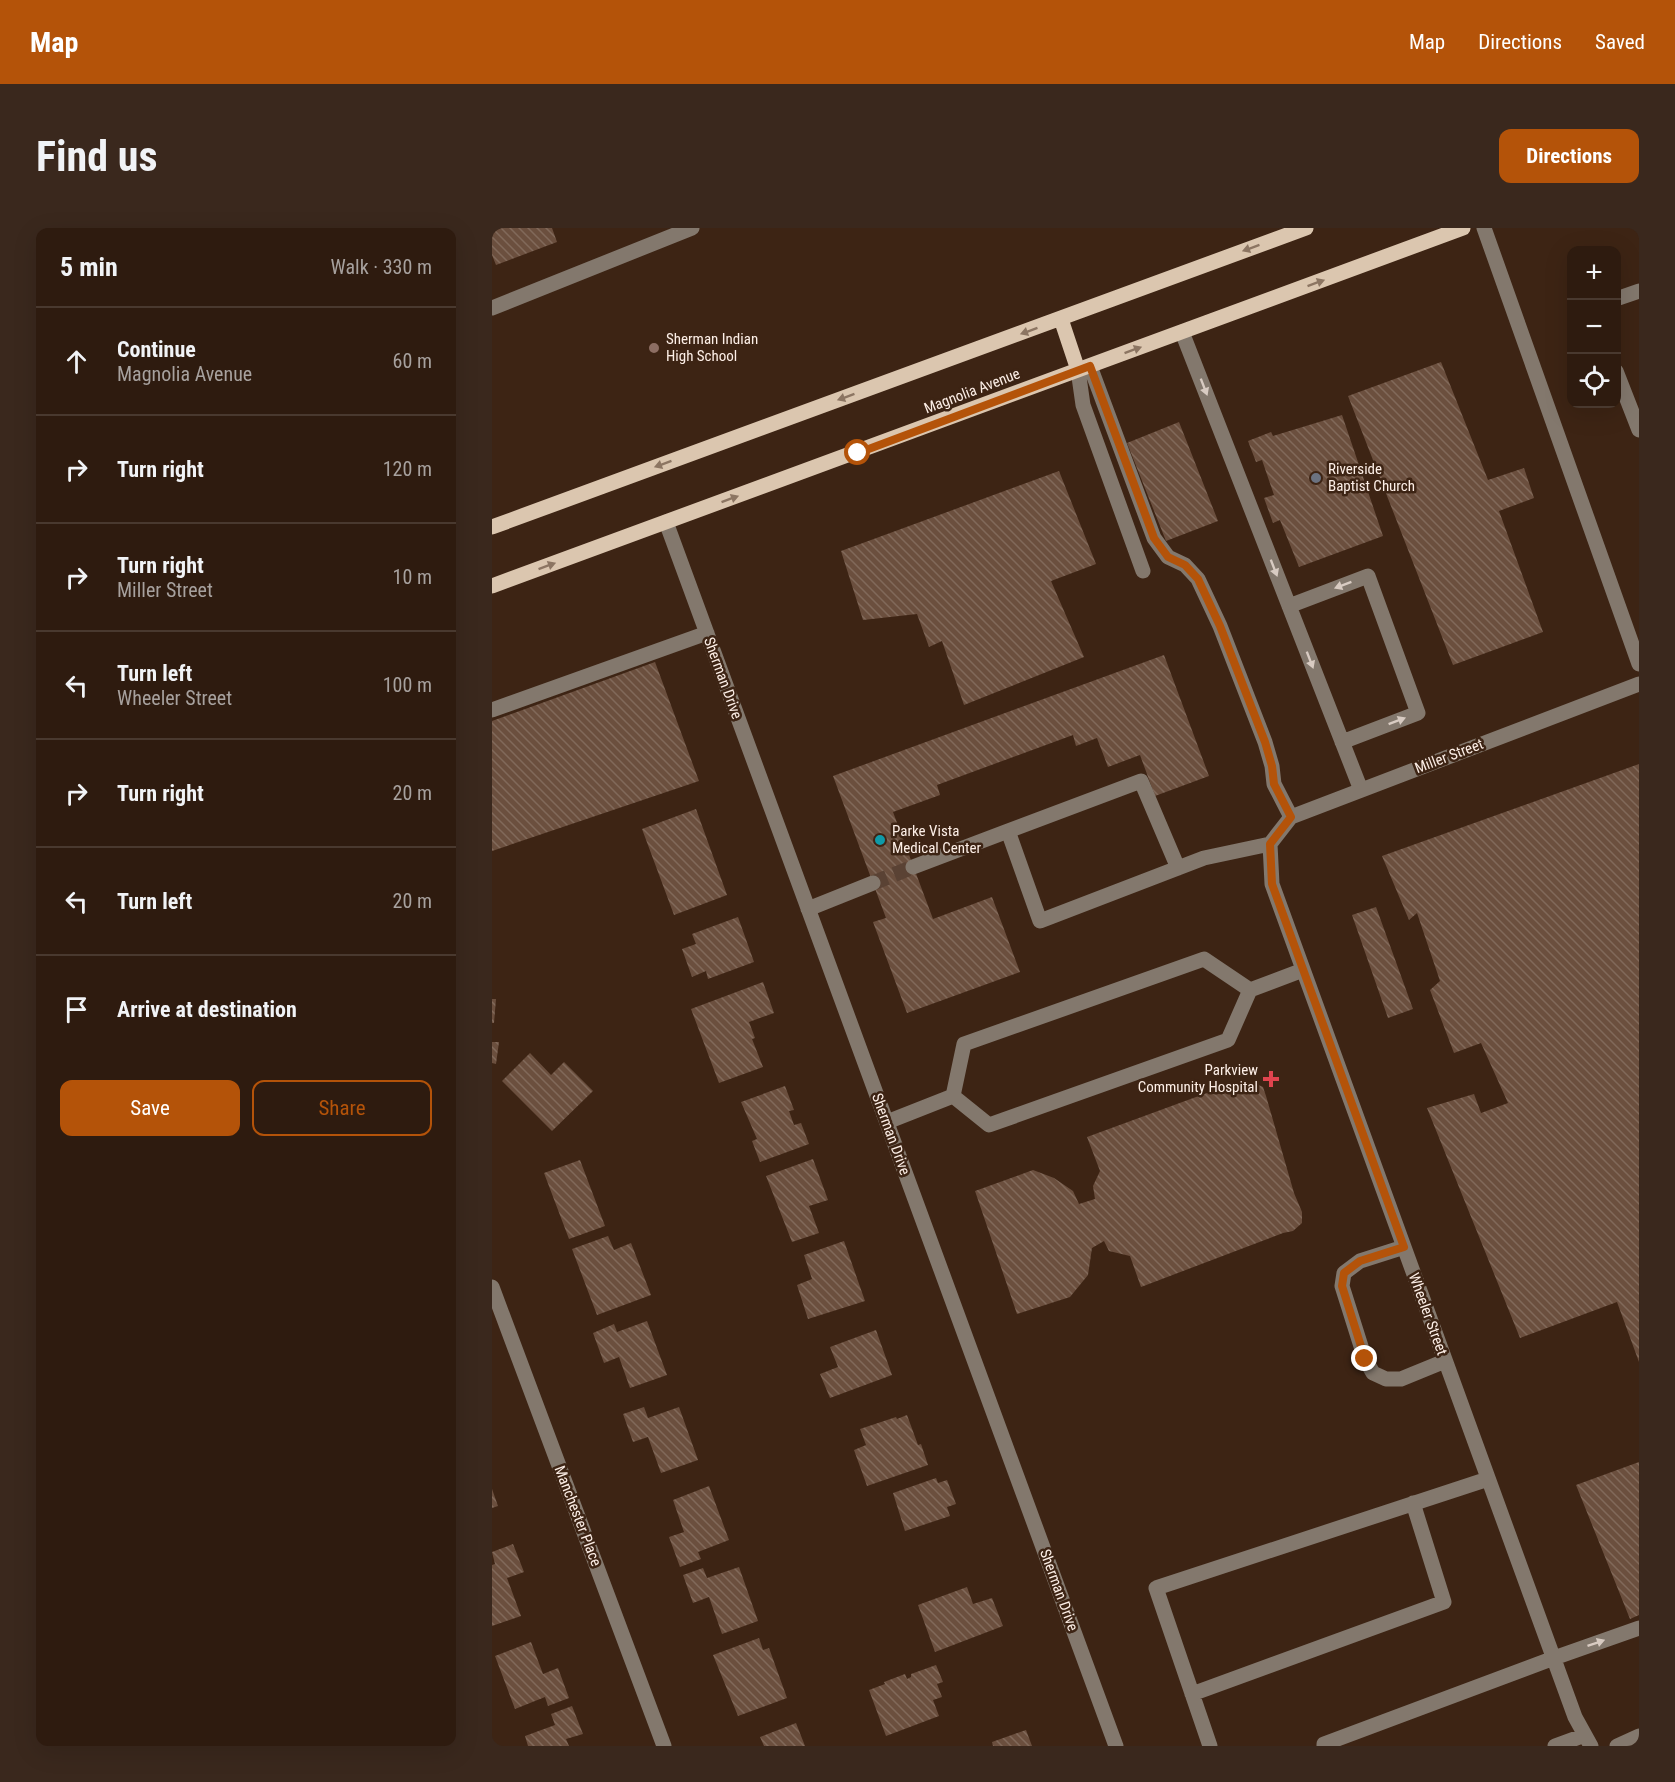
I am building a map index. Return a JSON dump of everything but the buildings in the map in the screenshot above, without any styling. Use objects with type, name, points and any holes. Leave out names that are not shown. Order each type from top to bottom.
[{"type":"main road","points":[[492,527],[1306,228]]},
{"type":"main road","name":"Magnolia Avenue","points":[[492,586],[1463,228]]},
{"type":"main road","points":[[1060,320],[1084,368]]},
{"type":"street","points":[[492,308],[692,228]]},
{"type":"street","points":[[1484,228],[1639,664]]},
{"type":"street","points":[[1621,297],[1639,291]]},
{"type":"street","points":[[1182,332],[1361,790]]},
{"type":"street","points":[[1084,368],[1083,405],[1143,571]]},
{"type":"street","points":[[1008,831],[1040,921],[1204,858],[1270,844],[1291,817],[1274,784],[1272,766],[1265,742],[1220,626],[1198,579],[1185,565],[1168,557],[1154,538],[1084,368]]},
{"type":"street","points":[[1621,382],[1639,430]]},
{"type":"street","name":"Sherman Drive","points":[[666,522],[1116,1746]]},
{"type":"street","points":[[1289,606],[1368,576],[1418,713],[1342,742]]},
{"type":"street","points":[[492,710],[707,633]]},
{"type":"street","name":"Miller Street","points":[[1291,817],[1639,684]]},
{"type":"street","points":[[913,867],[1141,781],[1178,868]]},
{"type":"street","name":"Wheeler Street","points":[[1270,844],[1272,884],[1575,1717],[1588,1740]]},
{"type":"street","points":[[808,909],[873,883]]},
{"type":"street","points":[[953,1096],[964,1044],[1204,959],[1250,990]]},
{"type":"street","points":[[953,1096],[989,1125],[1228,1040],[1250,990],[1303,969]]},
{"type":"street","points":[[886,1122],[953,1096]]},
{"type":"street","points":[[1404,1247],[1360,1261],[1344,1273],[1342,1286],[1365,1359],[1373,1373],[1386,1379],[1401,1379],[1445,1361]]},
{"type":"street","name":"Manchester Place","points":[[492,1287],[664,1746]]},
{"type":"street","points":[[1210,1746],[1156,1588],[1488,1479]]},
{"type":"street","points":[[1192,1694],[1444,1602],[1413,1503]]},
{"type":"street","points":[[1324,1746],[1324,1744],[1639,1628]]},
{"type":"street","points":[[1617,1746],[1639,1736]]},
{"type":"street","points":[[1555,1746],[1588,1740]]},
{"type":"tunnel","points":[[873,883],[913,867]]},
{"type":"place","name":"Sherman Indian High School","points":[[654,348]]},
{"type":"place","name":"Riverside Baptist Church","points":[[1316,478]]},
{"type":"place","name":"Parke Vista Medical Center","points":[[880,840]]},
{"type":"place","name":"Parkview Community Hospital","points":[[1271,1079]]},
{"type":"route","points":[[858,453],[1090,366],[1154,538],[1168,557],[1185,565],[1198,579],[1220,626],[1265,742],[1272,766],[1274,784],[1291,817],[1270,844],[1272,884],[1404,1247],[1360,1261],[1344,1273],[1342,1286],[1365,1359]]}]
